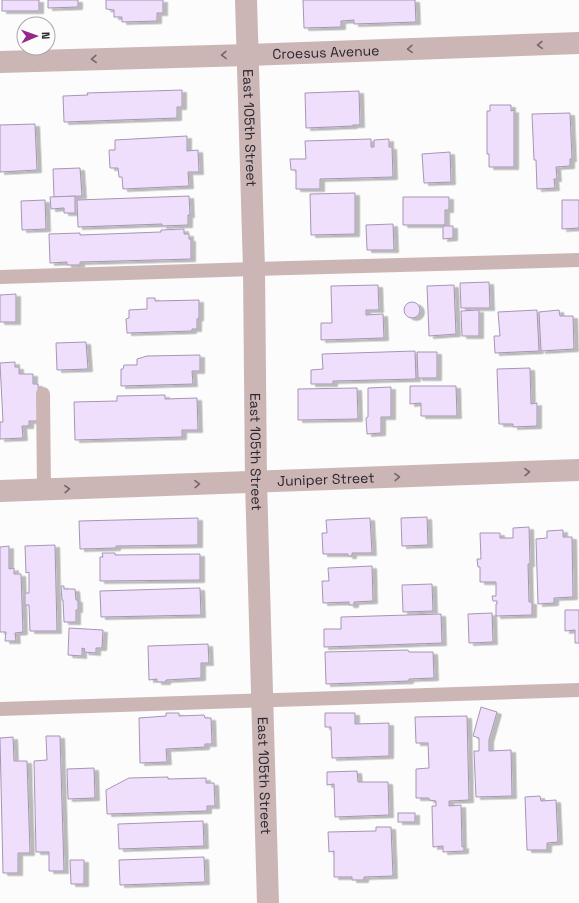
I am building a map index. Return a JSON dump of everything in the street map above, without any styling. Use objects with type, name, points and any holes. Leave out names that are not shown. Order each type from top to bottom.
[{"type":"street","name":"East 105th Street","points":[[246,0],[254,269],[256,482],[268,903]]},
{"type":"street","name":"Croesus Avenue","points":[[0,62],[579,43]]},
{"type":"street","name":"Juniper Street","points":[[0,491],[579,470]]},
{"type":"lane","points":[[0,277],[579,260]]},
{"type":"lane","points":[[43,394],[44,490]]},
{"type":"lane","points":[[0,708],[579,690]]},
{"type":"building","points":[[2,0],[39,0],[39,11],[2,11]]},
{"type":"building","points":[[48,0],[78,0],[78,7],[48,8]]},
{"type":"building","points":[[106,0],[163,0],[163,13],[157,13],[157,21],[122,22],[122,17],[114,17],[114,10],[106,9]]},
{"type":"building","points":[[303,0],[415,0],[416,22],[354,24],[354,20],[341,21],[341,27],[304,28]]},
{"type":"building","points":[[182,90],[182,107],[177,107],[177,118],[64,122],[63,96],[88,95],[87,93]]},
{"type":"building","points":[[359,91],[360,125],[306,128],[305,93]]},
{"type":"building","points":[[490,105],[511,105],[511,111],[514,110],[514,167],[489,167],[489,154],[487,154],[487,111],[490,111]]},
{"type":"building","points":[[570,113],[572,159],[570,159],[570,166],[556,167],[557,179],[554,179],[555,188],[537,189],[532,114]]},
{"type":"building","points":[[35,124],[37,170],[0,172],[0,125]]},
{"type":"building","points":[[187,136],[187,151],[198,150],[199,172],[188,172],[189,186],[123,189],[122,177],[119,177],[118,168],[110,168],[109,150],[115,150],[115,140]]},
{"type":"building","points":[[371,139],[371,147],[374,147],[374,140],[389,139],[389,147],[392,147],[393,177],[320,179],[320,189],[296,189],[296,170],[291,170],[290,159],[306,159],[305,141]]},
{"type":"building","points":[[450,152],[451,182],[424,183],[422,154]]},
{"type":"building","points":[[80,168],[82,196],[54,197],[53,169]]},
{"type":"building","points":[[355,193],[355,234],[311,235],[310,194]]},
{"type":"building","points":[[75,196],[75,213],[64,213],[64,208],[51,209],[50,197]]},
{"type":"building","points":[[189,196],[190,215],[188,215],[188,225],[162,226],[162,224],[78,227],[77,200]]},
{"type":"building","points":[[403,197],[449,197],[449,210],[445,210],[445,225],[403,225]]},
{"type":"building","points":[[45,200],[46,229],[22,230],[21,201]]},
{"type":"building","points":[[562,200],[579,200],[579,228],[562,229]]},
{"type":"building","points":[[393,224],[394,250],[367,250],[366,225]]},
{"type":"building","points":[[443,226],[453,226],[453,238],[443,239]]},
{"type":"building","points":[[184,229],[184,234],[189,234],[189,239],[191,239],[191,259],[80,262],[80,265],[67,265],[67,262],[50,263],[49,234],[80,233],[80,235],[161,232],[161,230]]},
{"type":"building","points":[[489,282],[490,308],[461,308],[460,283]]},
{"type":"building","points":[[378,285],[379,310],[366,310],[366,315],[383,314],[384,338],[321,340],[321,323],[332,323],[331,286]]},
{"type":"building","points":[[454,285],[456,334],[429,336],[427,286]]},
{"type":"building","points":[[16,294],[16,322],[0,322],[0,295]]},
{"type":"building","points":[[147,298],[155,298],[155,301],[199,300],[199,318],[197,319],[197,329],[192,329],[192,331],[127,333],[126,319],[129,318],[129,310],[147,309]]},
{"type":"building","points":[[409,302],[415,302],[420,307],[418,316],[415,318],[409,318],[404,313],[404,307]]},
{"type":"building","points":[[479,310],[479,336],[462,336],[461,311]]},
{"type":"building","points":[[537,310],[539,351],[495,353],[494,336],[500,336],[498,312]]},
{"type":"building","points":[[559,310],[560,316],[573,316],[574,349],[541,351],[539,312]]},
{"type":"building","points":[[86,342],[88,369],[57,370],[56,343]]},
{"type":"building","points":[[415,351],[416,379],[333,381],[333,384],[311,384],[311,370],[323,369],[322,354]]},
{"type":"building","points":[[417,352],[437,352],[437,378],[418,378]]},
{"type":"building","points":[[200,355],[200,371],[192,371],[193,384],[121,386],[121,369],[123,369],[124,365],[137,365],[137,359],[147,356]]},
{"type":"building","points":[[15,362],[15,367],[19,367],[19,374],[33,374],[33,384],[38,384],[40,421],[29,421],[29,426],[22,426],[23,438],[0,439],[0,422],[3,422],[0,363]]},
{"type":"building","points":[[530,368],[531,404],[537,403],[537,426],[513,427],[513,424],[499,424],[497,369]]},
{"type":"building","points":[[410,386],[456,386],[457,416],[421,416],[421,403],[410,404]]},
{"type":"building","points":[[391,387],[391,417],[381,417],[381,433],[367,434],[366,418],[368,417],[368,388]]},
{"type":"building","points":[[357,388],[358,419],[298,420],[298,389]]},
{"type":"building","points":[[165,395],[165,399],[197,398],[198,430],[182,430],[182,437],[75,440],[74,402],[117,401],[117,396]]},
{"type":"building","points":[[427,517],[428,545],[402,546],[401,518]]},
{"type":"building","points":[[198,518],[198,545],[116,546],[116,548],[80,549],[79,521]]},
{"type":"building","points":[[370,518],[372,553],[352,553],[352,556],[348,556],[348,554],[323,554],[322,533],[327,533],[326,520]]},
{"type":"building","points":[[529,527],[529,602],[532,602],[532,615],[496,616],[497,601],[493,601],[492,596],[496,596],[496,582],[480,582],[480,567],[478,567],[477,559],[481,559],[480,533],[500,533],[500,538],[513,538],[513,528]]},
{"type":"building","points":[[563,530],[563,537],[572,537],[573,597],[554,598],[554,603],[538,604],[536,539],[547,538],[547,531]]},
{"type":"building","points":[[55,545],[57,631],[30,631],[29,605],[25,605],[25,593],[29,593],[29,572],[26,573],[25,546]]},
{"type":"building","points":[[9,546],[9,569],[14,568],[14,574],[21,574],[23,632],[15,633],[16,641],[5,641],[6,632],[0,632],[0,547]]},
{"type":"building","points":[[102,553],[115,553],[115,555],[200,554],[200,580],[100,581],[100,557],[103,557]]},
{"type":"building","points":[[372,566],[373,601],[354,602],[354,605],[349,605],[349,602],[323,603],[322,581],[329,581],[328,568]]},
{"type":"building","points":[[432,584],[433,611],[403,612],[402,585]]},
{"type":"building","points":[[61,586],[64,586],[64,589],[75,589],[76,600],[78,600],[76,622],[64,622]]},
{"type":"building","points":[[200,588],[201,615],[101,617],[100,591]]},
{"type":"building","points":[[565,610],[579,610],[579,643],[575,643],[575,630],[565,631]]},
{"type":"building","points":[[492,613],[493,642],[469,643],[468,614]]},
{"type":"building","points":[[441,614],[442,643],[324,647],[324,629],[341,629],[341,617]]},
{"type":"building","points":[[69,628],[103,630],[102,648],[96,648],[96,653],[84,652],[85,649],[82,648],[82,656],[68,655]]},
{"type":"building","points":[[208,644],[209,663],[201,663],[201,678],[166,680],[166,682],[157,682],[157,679],[149,680],[148,646]]},
{"type":"building","points":[[408,650],[409,652],[433,652],[434,678],[409,679],[409,681],[326,684],[325,652]]},
{"type":"building","points":[[481,707],[497,712],[489,740],[489,751],[511,750],[512,796],[476,797],[474,751],[479,751],[479,738],[473,736]]},
{"type":"building","points":[[166,713],[179,713],[179,716],[204,715],[205,718],[211,718],[212,744],[205,744],[205,747],[166,749],[167,762],[140,763],[139,718],[166,716]]},
{"type":"building","points":[[325,713],[355,713],[355,724],[389,723],[389,756],[332,758],[331,727],[325,727]]},
{"type":"building","points":[[467,716],[469,800],[449,801],[449,806],[461,805],[462,847],[464,846],[464,851],[443,852],[443,846],[433,847],[432,806],[436,806],[436,801],[429,800],[429,798],[416,798],[416,769],[429,768],[428,743],[416,743],[415,717]]},
{"type":"building","points":[[46,736],[60,736],[64,871],[49,871],[49,852],[36,852],[34,761],[47,760]]},
{"type":"building","points":[[13,737],[14,761],[27,761],[30,853],[18,853],[18,873],[3,873],[0,738]]},
{"type":"building","points":[[94,768],[95,798],[68,799],[67,769]]},
{"type":"building","points":[[357,771],[358,782],[388,782],[389,815],[335,817],[334,784],[327,785],[327,772]]},
{"type":"building","points":[[168,777],[168,779],[206,778],[206,783],[214,783],[215,806],[207,806],[207,811],[107,814],[106,790],[129,778]]},
{"type":"building","points":[[540,796],[541,801],[556,800],[558,842],[547,843],[547,850],[527,850],[525,797]]},
{"type":"building","points":[[398,813],[415,813],[415,822],[398,822]]},
{"type":"building","points":[[203,821],[204,846],[119,849],[118,824]]},
{"type":"building","points":[[376,827],[391,827],[393,876],[364,877],[364,880],[352,880],[352,877],[334,877],[334,851],[329,852],[328,832],[376,831]]},
{"type":"building","points":[[204,857],[205,882],[120,885],[119,860]]},
{"type":"building","points":[[70,860],[84,860],[84,884],[71,884]]}]
